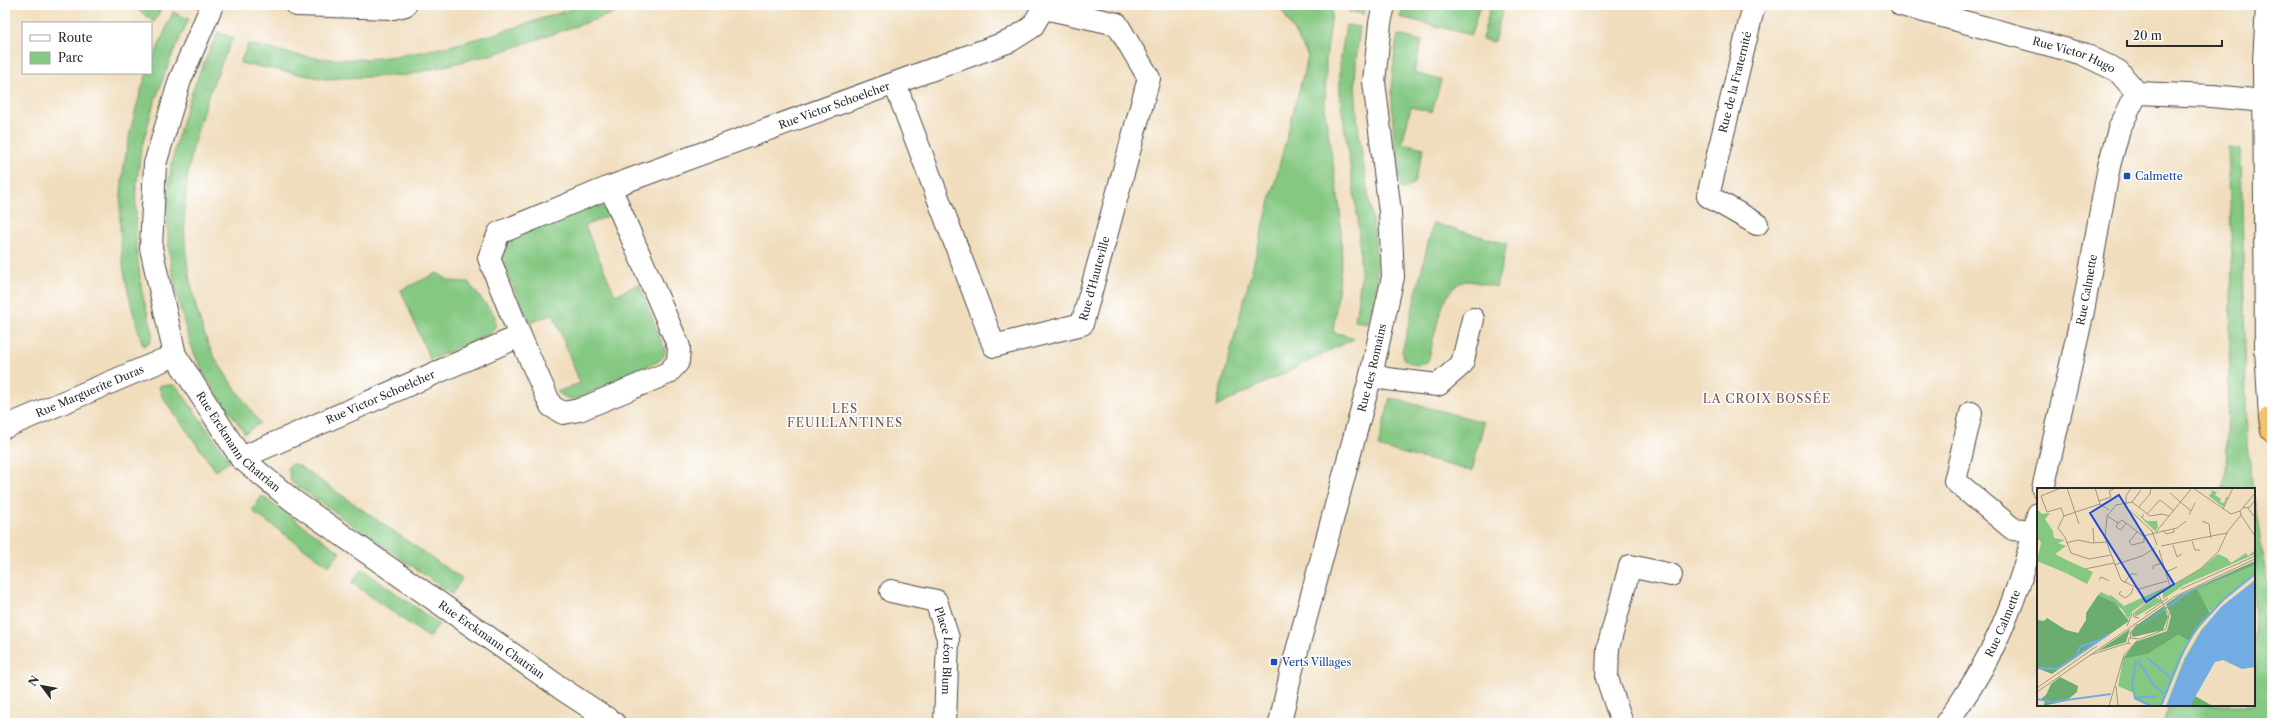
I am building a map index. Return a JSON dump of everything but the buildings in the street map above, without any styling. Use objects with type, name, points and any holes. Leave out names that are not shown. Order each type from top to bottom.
[{"type":"street","name":"Rue Erckmann Chatrian","points":[[212,5],[180,80],[155,164],[151,248],[175,355],[241,458],[292,500],[565,692],[614,723]]},
{"type":"street","points":[[297,5],[393,8],[405,5]]},
{"type":"street","name":"Rue des Romains","points":[[1280,723],[1291,673],[1371,375],[1393,277],[1390,212],[1374,82],[1380,23],[1384,5]]},
{"type":"street","name":"Rue de la Fraternité","points":[[1754,5],[1708,196],[1757,224]]},
{"type":"street","name":"Rue Victor Hugo","points":[[1902,5],[1958,12],[2083,54],[2118,71],[2137,93]]},
{"type":"street","points":[[2267,5],[2264,101],[2271,422]]},
{"type":"street","name":"Rue Victor Schoelcher","points":[[610,187],[679,347],[678,362],[668,373],[579,410],[563,413],[551,406],[520,336],[489,258],[499,233],[610,187],[1010,41],[1032,27],[1044,7]]},
{"type":"street","name":"Rue d'Hauteville","points":[[895,84],[994,346],[1082,324],[1149,78],[1117,24],[1044,7]]},
{"type":"street","points":[[2137,93],[2212,96],[2264,101]]},
{"type":"street","name":"Rue Calmette","points":[[2043,488],[2083,311],[2109,166],[2120,129],[2137,93]]},
{"type":"street","points":[[1371,375],[1387,379],[1438,385],[1462,364],[1473,319]]},
{"type":"street","name":"Rue Victor Schoelcher","points":[[241,458],[520,336]]},
{"type":"street","name":"Rue Marguerite Duras","points":[[5,428],[175,355]]},
{"type":"street","points":[[1971,413],[1955,481],[2013,529],[2036,522]]},
{"type":"street","name":"Rue Calmette","points":[[1946,723],[1976,678],[2001,632],[2036,522]]},
{"type":"street","points":[[1622,723],[1607,678],[1608,648],[1630,566],[1671,575]]},
{"type":"street","name":"Place Léon Blum","points":[[891,591],[936,601],[948,638],[945,723]]},
{"type":"green space","points":[[132,5],[163,5],[154,22]]},
{"type":"green space","points":[[583,5],[638,5],[494,54],[407,75],[325,79],[240,63],[248,44],[301,56],[319,58],[352,59],[385,57],[419,52],[487,36]]},
{"type":"green space","points":[[1279,5],[1333,5],[1326,59],[1325,112],[1340,209],[1342,259],[1333,332],[1355,338],[1216,407],[1308,56]]},
{"type":"green space","points":[[1350,5],[1364,5],[1364,14],[1349,12]]},
{"type":"green space","points":[[1405,5],[1480,5],[1471,35],[1400,17]]},
{"type":"green space","points":[[1491,5],[1504,5],[1494,42],[1482,39]]},
{"type":"green space","points":[[173,12],[189,19],[172,55],[153,106],[141,150],[136,190],[136,246],[142,293],[153,332],[150,343],[143,346],[126,282],[120,230],[120,204],[122,178],[131,128],[145,78],[147,74],[152,74],[152,62]]},
{"type":"green space","points":[[1346,25],[1360,27],[1355,91],[1361,145],[1374,233],[1377,278],[1368,323],[1355,321],[1361,276],[1358,219],[1340,97],[1340,62]]},
{"type":"green space","points":[[218,32],[233,38],[206,102],[196,134],[189,167],[185,199],[185,232],[188,267],[195,302],[200,322],[208,343],[225,373],[260,423],[245,433],[207,379],[198,362],[180,307],[172,269],[168,233],[168,199],[172,166],[179,133],[189,100]]},
{"type":"green space","points":[[1398,35],[1422,41],[1414,73],[1441,80],[1432,112],[1411,107],[1402,143],[1424,148],[1414,183],[1405,189],[1401,188],[1392,112],[1393,74]]},
{"type":"green space","points":[[2228,147],[2241,149],[2247,445],[2253,488],[2222,488],[2226,473],[2232,261]]},
{"type":"green space","points":[[584,206],[601,206],[610,215],[585,226],[615,295],[639,284],[665,350],[664,356],[659,361],[576,399],[566,398],[557,392],[580,383],[553,314],[530,323],[504,266],[502,251],[510,239]]},
{"type":"green space","points":[[1433,223],[1507,244],[1496,287],[1469,281],[1459,283],[1451,290],[1440,313],[1428,361],[1415,365],[1403,358],[1402,352]]},
{"type":"green space","points":[[437,273],[450,281],[468,282],[495,316],[496,325],[491,333],[430,360],[401,290]]},
{"type":"green space","points":[[161,385],[173,385],[178,388],[230,461],[216,471],[163,398],[159,387]]},
{"type":"green space","points":[[1390,398],[1484,422],[1472,471],[1378,447]]},
{"type":"green space","points":[[291,464],[296,464],[304,469],[462,579],[452,594],[291,482],[288,467]]},
{"type":"green space","points":[[262,496],[340,552],[329,566],[252,511]]},
{"type":"green space","points":[[2255,503],[2263,559],[2272,600],[2272,723],[2163,723],[2169,706],[2255,706]]},
{"type":"green space","points":[[362,569],[439,624],[429,638],[352,583]]},
{"type":"place","name":"Calmette","points":[[2127,176]]},
{"type":"place","name":"Verts Villages","points":[[1274,662]]},
{"type":"district","name":"LA CROIX BOSSÉE","points":[[1767,398]]},
{"type":"district","name":"LES FEUILLANTINES","points":[[845,415]]}]
